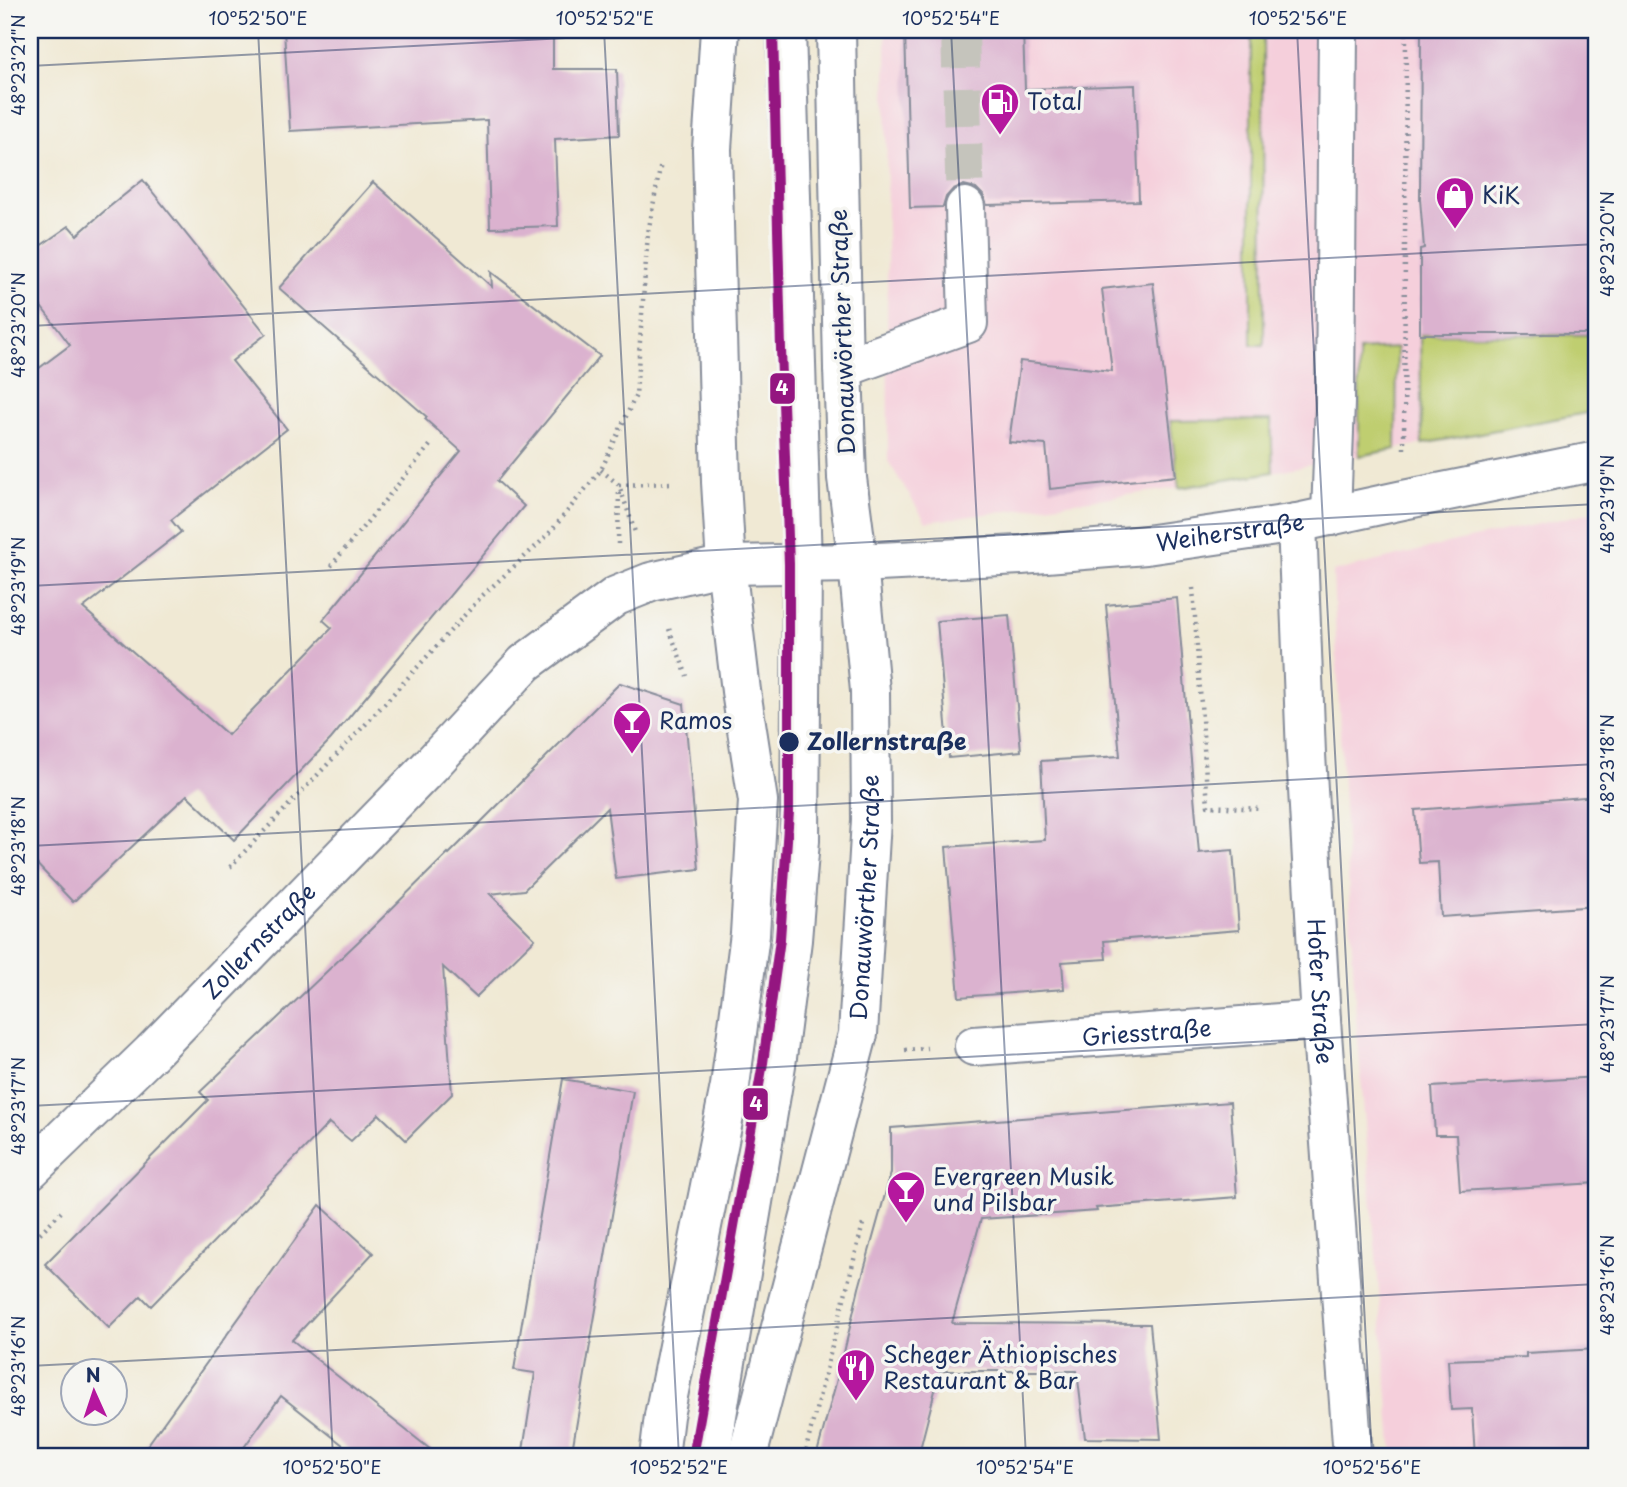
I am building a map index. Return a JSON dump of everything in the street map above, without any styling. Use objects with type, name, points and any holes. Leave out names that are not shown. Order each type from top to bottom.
[{"type":"street","points":[[659,1457],[664,1416],[730,1086],[750,934],[758,801],[726,565],[721,482],[712,149],[720,30]]},
{"type":"street","points":[[710,1457],[776,1065],[792,940],[800,840],[802,564],[786,30]]},
{"type":"street","name":"Donauwörther Straße","points":[[747,1454],[858,1034],[871,820],[870,691],[847,478],[836,30]]},
{"type":"street","name":"Hofer Straße","points":[[1338,30],[1335,402],[1314,520],[1309,812],[1321,1020],[1353,1457]]},
{"type":"street","points":[[843,368],[968,323],[965,207]]},
{"type":"street","name":"Weiherstraße","points":[[858,563],[1021,555],[1146,544],[1314,520],[1597,461]]},
{"type":"street","name":"Zollernstraße","points":[[30,1170],[152,1052],[525,663],[616,596],[651,582],[726,565],[858,563]]},
{"type":"street","name":"Griesstraße","points":[[974,1046],[1321,1020]]},
{"type":"street","points":[[729,1346],[736,1407],[747,1454]]},
{"type":"path","points":[[1403,500],[1406,30]]},
{"type":"path","points":[[230,867],[365,726],[482,596],[547,536],[601,470],[636,395],[648,233],[662,153]]},
{"type":"path","points":[[331,566],[432,443]]},
{"type":"path","points":[[601,470],[619,485]]},
{"type":"path","points":[[1189,538],[1208,806],[1309,812]]},
{"type":"shaded area","points":[[886,30],[1597,30],[1597,411],[1179,488],[926,522],[888,461]]},
{"type":"shaded area","points":[[1597,511],[1597,1457],[1393,1457],[1356,1017],[1333,572]]},
{"type":"green space","points":[[1251,30],[1263,30],[1264,345],[1251,345]]},
{"type":"green space","points":[[1420,334],[1597,335],[1597,411],[1422,444]]},
{"type":"green space","points":[[1397,348],[1396,449],[1359,456],[1359,350]]},
{"type":"green space","points":[[1271,420],[1273,472],[1179,488],[1170,421]]},
{"type":"building","points":[[284,30],[553,30],[553,69],[617,69],[619,135],[555,139],[558,226],[490,228],[487,120],[290,131]]},
{"type":"building","points":[[905,30],[1023,30],[1025,89],[1135,85],[1139,201],[987,205],[976,188],[964,185],[953,189],[946,197],[943,207],[910,208]]},
{"type":"building","points":[[1421,30],[1597,30],[1597,334],[1420,334],[1420,249],[1424,248],[1420,199]]},
{"type":"building","points":[[143,180],[266,334],[232,361],[287,429],[171,520],[181,532],[83,608],[228,735],[332,628],[323,620],[461,451],[425,419],[427,417],[279,288],[373,182],[492,287],[491,272],[600,356],[497,481],[524,506],[331,739],[234,840],[187,795],[73,902],[30,857],[30,375],[70,345],[30,292],[30,253],[69,226],[77,235]]},
{"type":"building","points":[[1153,283],[1176,476],[1050,489],[1046,445],[1009,442],[1020,361],[1112,371],[1102,289]]},
{"type":"building","points":[[1177,598],[1199,853],[1233,850],[1239,930],[1104,941],[1106,959],[1062,962],[1064,989],[959,997],[946,847],[1045,840],[1041,761],[1120,756],[1106,605]]},
{"type":"building","points":[[1009,615],[1021,751],[949,758],[937,621]]},
{"type":"building","points":[[620,683],[684,704],[699,869],[616,879],[607,808],[524,890],[490,894],[535,939],[476,997],[443,967],[452,1094],[406,1140],[379,1114],[351,1141],[329,1123],[151,1306],[141,1296],[109,1328],[45,1264],[208,1100],[200,1092],[449,854]]},
{"type":"building","points":[[1597,796],[1597,906],[1441,917],[1438,862],[1419,863],[1415,810]]},
{"type":"building","points":[[1597,1077],[1597,1183],[1460,1191],[1456,1135],[1435,1135],[1432,1087]]},
{"type":"building","points":[[563,1079],[633,1091],[571,1457],[522,1457],[535,1373],[514,1370]]},
{"type":"building","points":[[1230,1102],[1237,1197],[981,1219],[952,1323],[1150,1324],[1161,1439],[1085,1438],[1077,1371],[940,1371],[918,1457],[816,1457],[891,1173],[891,1128]]},
{"type":"building","points":[[320,1205],[373,1253],[292,1340],[440,1457],[358,1457],[281,1396],[237,1457],[139,1457]]},
{"type":"building","points":[[1597,1349],[1597,1457],[1475,1457],[1472,1409],[1451,1410],[1448,1360],[1526,1357],[1526,1353]]},
{"type":"tunnel","points":[[960,30],[965,207]]},
{"type":"transit line","name":"4","points":[[693,1457],[763,1063],[780,939],[789,812],[789,564],[773,30]]},
{"type":"place","name":"Total","points":[[1000,136]]},
{"type":"place","name":"KiK","points":[[1455,230]]},
{"type":"place","name":"Zollernstraße","points":[[789,742]]},
{"type":"place","name":"Ramos","points":[[632,755]]},
{"type":"place","name":"Evergreen Musik und Pilsbar","points":[[906,1224]]},
{"type":"place","name":"Scheger Äthiopisches Restaurant & Bar","points":[[856,1402]]}]
